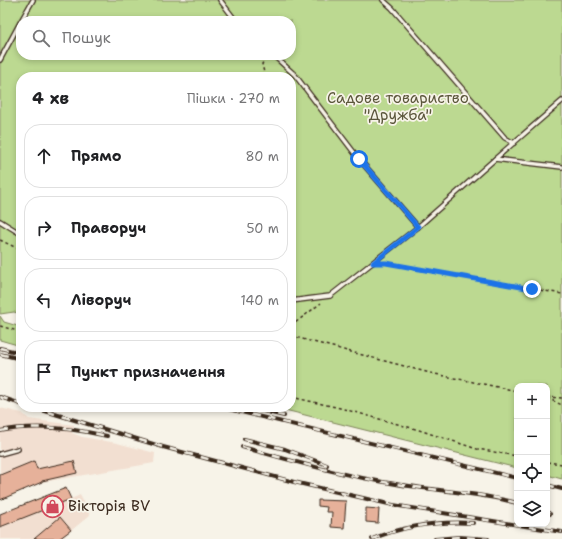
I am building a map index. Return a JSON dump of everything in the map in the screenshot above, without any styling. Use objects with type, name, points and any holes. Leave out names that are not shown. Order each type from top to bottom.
[{"type":"lane","points":[[24,16],[33,0]]},
{"type":"lane","points":[[220,0],[232,16]]},
{"type":"lane","points":[[383,0],[392,8],[505,138],[514,142]]},
{"type":"lane","points":[[0,60],[16,30]]},
{"type":"lane","points":[[278,60],[292,72]]},
{"type":"lane","points":[[296,76],[359,159],[418,227]]},
{"type":"lane","points":[[296,299],[330,296],[418,227],[562,101]]},
{"type":"lane","points":[[495,159],[562,167]]},
{"type":"lane","points":[[0,221],[16,231]]},
{"type":"lane","points":[[0,454],[18,449]]},
{"type":"path","points":[[264,72],[262,64],[265,60]]},
{"type":"path","points":[[0,240],[16,248]]},
{"type":"path","points":[[373,263],[386,263],[562,294]]},
{"type":"path","points":[[296,322],[330,296]]},
{"type":"path","points":[[0,326],[16,331]]},
{"type":"path","points":[[296,337],[430,373],[514,390]]},
{"type":"path","points":[[550,397],[562,398]]},
{"type":"path","points":[[296,398],[340,408],[419,430],[477,449],[514,455]]},
{"type":"path","points":[[550,399],[562,405]]},
{"type":"path","points":[[550,462],[562,464]]},
{"type":"shaded area","points":[[0,408],[22,413],[29,419],[74,425],[72,433],[82,437],[117,443],[155,453],[154,463],[43,482],[0,500]]},
{"type":"shaded area","name":"Вікторія BV","points":[[66,488],[71,499],[80,495],[90,515],[61,539],[0,539],[0,514]]},
{"type":"green space","name":"Садове товариство \"Дружба\"","points":[[0,0],[562,0],[562,479],[550,476],[550,383],[514,383],[514,467],[293,412],[296,412],[296,72],[16,72],[16,313],[0,314]]},
{"type":"green space","points":[[0,316],[4,322],[16,326],[16,345],[0,340]]},
{"type":"building","points":[[34,461],[37,469],[74,461],[77,473],[42,481],[0,500],[0,475]]},
{"type":"building","points":[[66,488],[71,499],[0,527],[0,514]]},
{"type":"building","points":[[318,500],[346,501],[344,528],[331,527],[332,512],[326,512],[327,507],[318,506]]},
{"type":"building","points":[[366,508],[379,509],[378,523],[366,522]]},
{"type":"building","points":[[60,517],[71,530],[59,539],[34,539]]},
{"type":"railway","points":[[0,348],[16,352]]},
{"type":"railway","points":[[0,354],[16,358]]},
{"type":"railway","points":[[0,397],[16,402]]},
{"type":"railway","points":[[48,412],[163,447],[294,482],[393,505],[562,532]]},
{"type":"railway","points":[[241,412],[514,477]]},
{"type":"railway","points":[[267,412],[284,416]]},
{"type":"railway","points":[[0,431],[40,427],[67,429],[107,436]]},
{"type":"railway","points":[[244,439],[285,449],[327,465]]},
{"type":"railway","points":[[242,447],[357,477],[487,496],[514,502]]},
{"type":"railway","points":[[550,486],[562,489]]},
{"type":"railway","points":[[372,539],[384,534],[422,525],[473,523]]},
{"type":"railway","points":[[435,539],[459,537],[488,539]]},
{"type":"place","name":"Вікторія BV","points":[[52,506]]},
{"type":"route","points":[[359,159],[418,227],[373,263],[386,263],[532,289]]}]
